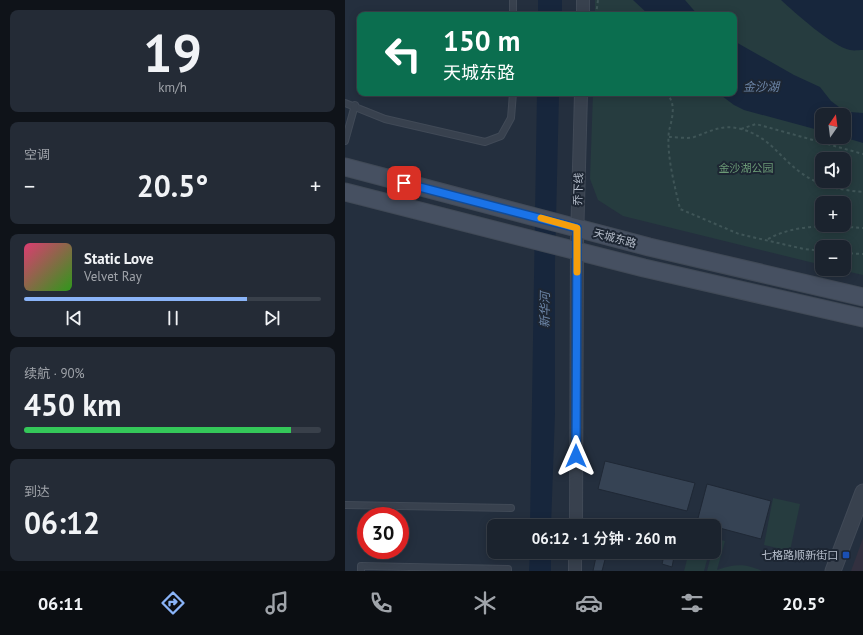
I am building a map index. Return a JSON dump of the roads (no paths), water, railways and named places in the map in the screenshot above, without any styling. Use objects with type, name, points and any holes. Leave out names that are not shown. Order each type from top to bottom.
[{"type":"main road","name":"天城东路","points":[[345,167],[649,247],[863,297]]},
{"type":"main road","name":"天城东路","points":[[345,192],[573,251],[863,318]]},
{"type":"street","points":[[583,0],[583,12]]},
{"type":"street","name":"乔下线","points":[[576,519],[573,226],[581,96]]},
{"type":"street","points":[[833,571],[860,508],[863,492]]},
{"type":"street","points":[[575,559],[575,571]]},
{"type":"lane","points":[[513,0],[513,12]]},
{"type":"lane","points":[[345,103],[385,119],[485,142],[501,136],[511,118],[513,96]]},
{"type":"lane","points":[[345,141],[355,106]]},
{"type":"lane","points":[[345,505],[511,508]]},
{"type":"lane","points":[[361,571],[361,566],[509,569],[509,571]]},
{"type":"water","points":[[538,0],[562,0],[562,12],[538,12]]},
{"type":"water","points":[[633,0],[685,0],[695,12],[646,12]]},
{"type":"water","points":[[781,0],[863,0],[863,50],[850,50],[834,43]]},
{"type":"water","name":"金沙湖","points":[[737,43],[794,75],[820,87],[831,101],[841,108],[815,108],[815,129],[744,110],[722,96],[737,96]]},
{"type":"water","name":"新华河","points":[[537,96],[559,96],[555,262],[555,413],[551,519],[530,519]]},
{"type":"water","name":"金沙湖","points":[[851,112],[863,113],[863,143],[851,139]]},
{"type":"water","points":[[530,559],[551,559],[551,571],[529,571]]},
{"type":"place","name":"七格路顺新街口","points":[[846,555]]},
{"type":"park label","name":"金沙湖公园","points":[[746,168]]}]
